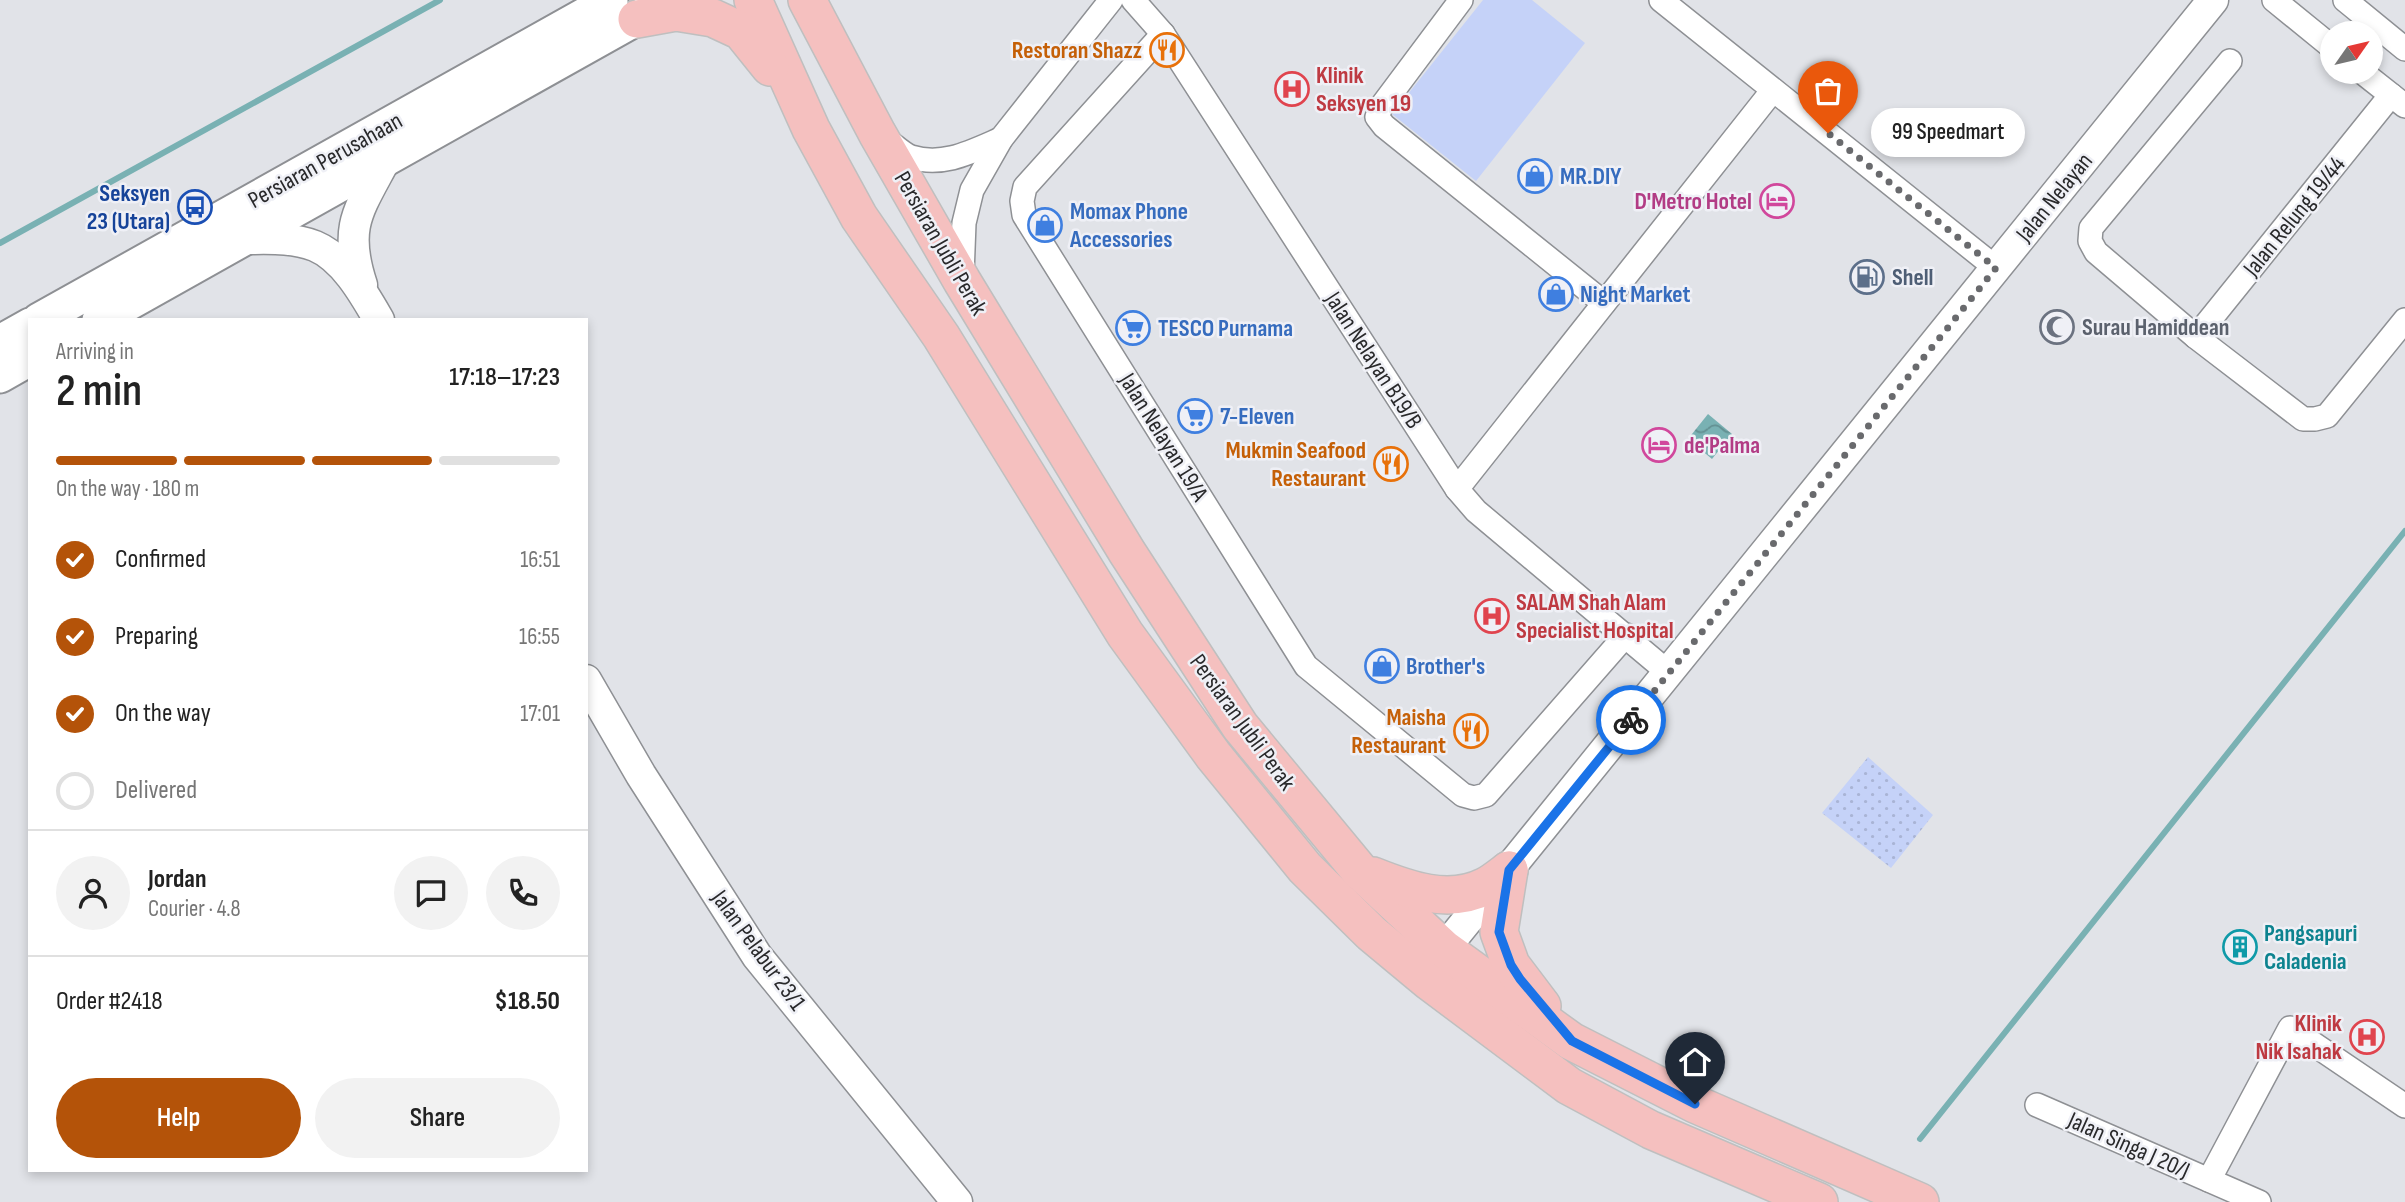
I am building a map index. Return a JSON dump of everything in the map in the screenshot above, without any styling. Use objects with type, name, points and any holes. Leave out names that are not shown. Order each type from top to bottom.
[{"type":"main road","name":"Persiaran Perusahaan","points":[[42,318],[624,10],[671,0]]},
{"type":"main road","name":"Persiaran Jubli Perak","points":[[753,0],[811,129],[859,217],[941,337],[1125,634],[1213,755],[1305,868],[1371,933],[1461,1006],[1569,1086],[1651,1130],[1819,1202]]},
{"type":"main road","name":"Persiaran Jubli Perak","points":[[807,0],[877,133],[962,282],[1120,541],[1240,726],[1359,870],[1444,949],[1572,1041],[1695,1104],[1920,1202]]},
{"type":"main road","name":"Persiaran Perusahaan","points":[[103,318],[385,160],[624,10]]},
{"type":"main road","points":[[624,10],[676,12],[713,18],[741,31],[758,50],[811,129]]},
{"type":"main road","points":[[0,342],[28,326]]},
{"type":"main road","points":[[0,376],[28,360]]},
{"type":"main road","points":[[1359,870],[1406,890],[1440,895],[1470,892],[1486,886],[1509,870]]},
{"type":"main road","points":[[1509,870],[1499,919],[1499,932],[1504,949],[1520,979],[1572,1041]]},
{"type":"main road","points":[[1444,949],[1440,966],[1442,978],[1461,1006]]},
{"type":"street","points":[[962,282],[964,223],[972,190],[1001,139],[1111,0]]},
{"type":"street","name":"Jalan Nelayan B19/B","points":[[1133,0],[1163,34],[1457,489],[1476,511],[1669,673]]},
{"type":"street","points":[[1461,0],[1381,107],[1377,117],[1384,126],[1604,303]]},
{"type":"street","points":[[1661,0],[1996,268]]},
{"type":"street","name":"Jalan Nelayan","points":[[1444,949],[2213,0]]},
{"type":"street","points":[[2274,0],[2320,37]]},
{"type":"street","points":[[2345,0],[2405,49]]},
{"type":"street","name":"Jalan Nelayan 19/A","points":[[1163,34],[1026,187],[1022,201],[1024,215],[1306,666],[1463,795],[1474,798],[1486,795],[1626,635]]},
{"type":"street","points":[[2230,61],[2091,228],[2090,241],[2096,252],[2196,337],[2303,419],[2326,416],[2405,320]]},
{"type":"street","points":[[2377,84],[2398,100]]},
{"type":"street","points":[[1457,489],[1773,90]]},
{"type":"street","name":"Jalan Relung 19/44","points":[[2196,337],[2398,100]]},
{"type":"street","points":[[877,133],[909,156],[942,161],[1001,139]]},
{"type":"street","points":[[373,310],[354,260],[352,236],[360,207],[385,160]]},
{"type":"street","points":[[244,239],[285,239],[315,246],[337,260],[373,310]]},
{"type":"street","name":"Jalan Pelabur 23/1","points":[[588,683],[641,775],[757,956],[957,1202]]},
{"type":"street","points":[[2209,1180],[2290,1028],[2405,1105]]},
{"type":"street","name":"Jalan Singa J 20/J","points":[[2037,1105],[2259,1202]]},
{"type":"shaded area","points":[[1483,0],[1532,0],[1585,43],[1476,181],[1392,114]]},
{"type":"shaded area","points":[[1868,757],[1933,815],[1891,868],[1822,813]]},
{"type":"water","points":[[1708,414],[1732,434],[1712,459],[1688,439]]},
{"type":"waterway","points":[[0,243],[440,0]]},
{"type":"waterway","points":[[1920,1139],[2405,531]]},
{"type":"way so far","points":[[1631,720],[1996,268],[1828,133]]},
{"type":"place","name":"Restoran Shazz","points":[[1167,50]]},
{"type":"place","name":"Klinik Seksyen 19","points":[[1292,89]]},
{"type":"place","name":"99 Speedmart","points":[[1828,133]]},
{"type":"place","name":"MR.DIY","points":[[1535,176]]},
{"type":"place","name":"D'Metro Hotel","points":[[1777,201]]},
{"type":"place","name":"Seksyen 23 (Utara)","points":[[195,207]]},
{"type":"place","name":"Momax Phone Accessories","points":[[1045,225]]},
{"type":"place","name":"Shell","points":[[1867,277]]},
{"type":"place","name":"Night Market","points":[[1556,294]]},
{"type":"place","name":"Surau Hamiddean","points":[[2057,327]]},
{"type":"place","name":"TESCO Purnama","points":[[1133,328]]},
{"type":"place","name":"7-Eleven","points":[[1195,416]]},
{"type":"place","name":"de'Palma","points":[[1659,445]]},
{"type":"place","name":"Mukmin Seafood Restaurant","points":[[1391,464]]},
{"type":"place","name":"SALAM Shah Alam Specialist Hospital","points":[[1492,616]]},
{"type":"place","name":"Brother's","points":[[1382,666]]},
{"type":"place","name":"Maisha Restaurant","points":[[1471,731]]},
{"type":"place","name":"Pangsapuri Caladenia","points":[[2240,947]]},
{"type":"place","name":"Klinik Nik Isahak","points":[[2367,1037]]},
{"type":"route","points":[[1631,720],[1509,870],[1499,932],[1511,965],[1520,979],[1572,1041],[1695,1104]]}]
